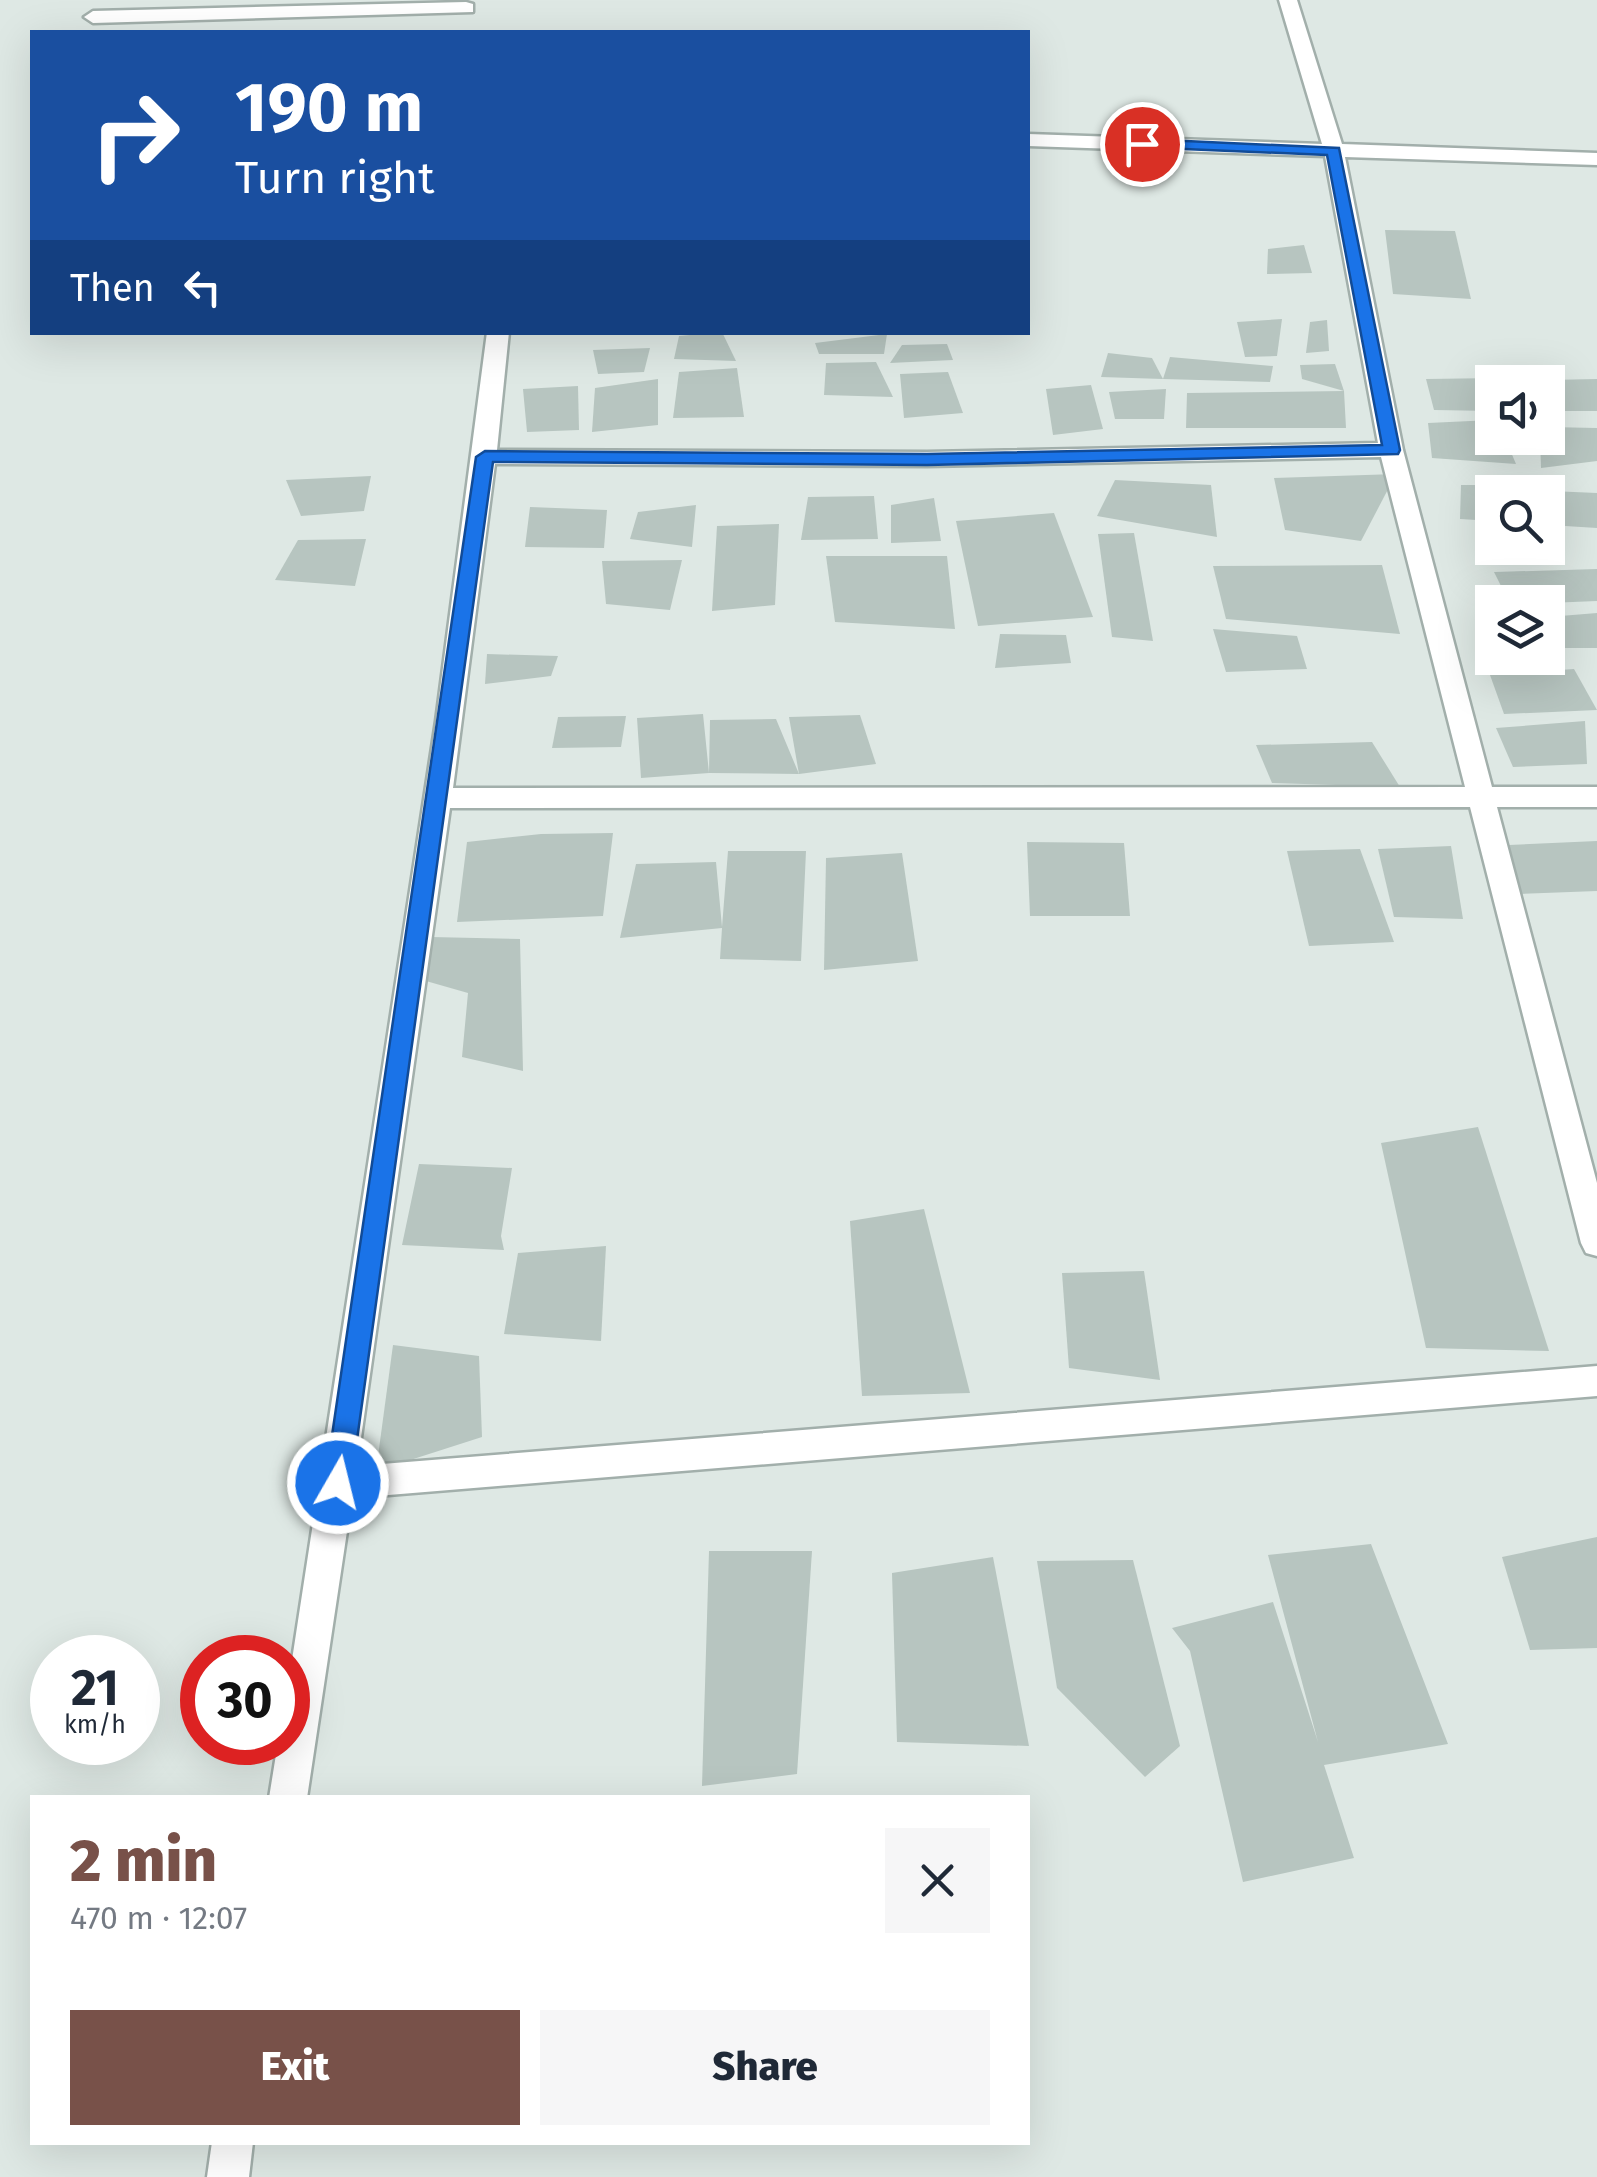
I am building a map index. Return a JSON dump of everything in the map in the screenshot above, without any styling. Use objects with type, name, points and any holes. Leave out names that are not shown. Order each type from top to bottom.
[{"type":"street","points":[[1288,0],[1334,151],[1392,450],[1597,1243]]},
{"type":"street","points":[[93,17],[465,4],[474,30]]},
{"type":"street","points":[[1030,140],[1597,159]]},
{"type":"street","points":[[288,1795],[438,798],[485,457],[498,335]]},
{"type":"street","points":[[485,457],[927,460],[1392,450]]},
{"type":"street","points":[[438,798],[1597,797]]},
{"type":"street","points":[[338,1483],[1597,1381]]},
{"type":"street","points":[[228,2177],[233,2145]]},
{"type":"building","points":[[1385,230],[1455,231],[1471,299],[1393,294]]},
{"type":"building","points":[[1304,245],[1312,273],[1267,274],[1268,249]]},
{"type":"building","points":[[1282,319],[1277,356],[1245,357],[1237,322]]},
{"type":"building","points":[[1327,320],[1329,351],[1306,353],[1310,322]]},
{"type":"building","points":[[723,335],[736,361],[674,359],[679,336]]},
{"type":"building","points":[[887,335],[884,354],[819,354],[815,343]]},
{"type":"building","points":[[947,344],[953,360],[890,363],[902,345]]},
{"type":"building","points":[[650,348],[644,372],[598,374],[593,350]]},
{"type":"building","points":[[1108,353],[1152,358],[1163,379],[1101,377]]},
{"type":"building","points":[[1170,357],[1273,366],[1270,382],[1163,379]]},
{"type":"building","points":[[876,362],[893,397],[824,395],[826,363]]},
{"type":"building","points":[[1335,364],[1344,391],[1302,379],[1300,365]]},
{"type":"building","points":[[737,368],[744,417],[673,418],[679,372]]},
{"type":"building","points":[[948,372],[963,413],[904,418],[900,374]]},
{"type":"building","points":[[1475,378],[1475,411],[1434,410],[1426,379]]},
{"type":"building","points":[[658,379],[658,425],[592,432],[595,388]]},
{"type":"building","points":[[1597,379],[1597,411],[1565,411],[1565,380]]},
{"type":"building","points":[[1091,385],[1103,429],[1053,435],[1046,389]]},
{"type":"building","points":[[578,386],[579,430],[527,432],[523,389]]},
{"type":"building","points":[[1166,389],[1164,419],[1115,419],[1109,392]]},
{"type":"building","points":[[1344,391],[1346,428],[1186,428],[1187,393]]},
{"type":"building","points":[[1475,421],[1475,455],[1512,455],[1516,464],[1432,458],[1428,423]]},
{"type":"building","points":[[1565,427],[1597,428],[1597,461],[1541,468],[1541,455],[1565,455]]},
{"type":"building","points":[[1396,474],[1361,541],[1285,530],[1274,478]]},
{"type":"building","points":[[371,476],[364,511],[301,516],[286,480]]},
{"type":"building","points":[[1115,480],[1211,485],[1217,537],[1097,516]]},
{"type":"building","points":[[1461,485],[1475,485],[1475,520],[1460,519]]},
{"type":"building","points":[[1565,492],[1597,493],[1597,528],[1565,526]]},
{"type":"building","points":[[874,496],[878,539],[801,540],[808,497]]},
{"type":"building","points":[[934,498],[941,541],[891,543],[891,505]]},
{"type":"building","points":[[696,505],[692,547],[630,539],[638,512]]},
{"type":"building","points":[[530,507],[607,510],[604,548],[525,547]]},
{"type":"building","points":[[1054,513],[1093,617],[978,626],[956,521]]},
{"type":"building","points":[[779,524],[775,605],[712,611],[717,526]]},
{"type":"building","points":[[1134,533],[1153,641],[1112,637],[1098,534]]},
{"type":"building","points":[[366,539],[355,586],[275,580],[298,540]]},
{"type":"building","points":[[826,556],[947,556],[955,629],[835,622]]},
{"type":"building","points":[[682,560],[670,610],[606,604],[602,561]]},
{"type":"building","points":[[1382,565],[1400,634],[1226,619],[1213,566]]},
{"type":"building","points":[[1597,569],[1597,601],[1565,602],[1565,585],[1500,585],[1494,572]]},
{"type":"building","points":[[1597,613],[1597,648],[1565,648],[1565,616]]},
{"type":"building","points":[[1213,629],[1297,636],[1307,669],[1226,672]]},
{"type":"building","points":[[1000,634],[1066,635],[1071,663],[995,668]]},
{"type":"building","points":[[487,654],[558,656],[551,676],[485,684]]},
{"type":"building","points":[[1574,669],[1597,710],[1504,714],[1490,675],[1565,675],[1565,670]]},
{"type":"building","points":[[703,714],[709,773],[641,778],[637,718]]},
{"type":"building","points":[[860,715],[876,764],[799,774],[789,717]]},
{"type":"building","points":[[626,716],[621,747],[552,748],[558,717]]},
{"type":"building","points":[[776,719],[799,774],[709,773],[710,720]]},
{"type":"building","points":[[1585,721],[1587,764],[1513,767],[1496,728]]},
{"type":"building","points":[[1372,742],[1400,787],[1272,783],[1256,745]]},
{"type":"building","points":[[613,833],[603,916],[457,922],[467,842],[541,834]]},
{"type":"building","points":[[1597,841],[1597,891],[1519,894],[1509,845]]},
{"type":"building","points":[[1027,842],[1124,843],[1130,916],[1030,916]]},
{"type":"building","points":[[1451,846],[1463,919],[1394,917],[1378,849]]},
{"type":"building","points":[[1360,849],[1394,942],[1309,946],[1287,851]]},
{"type":"building","points":[[728,851],[806,851],[801,961],[720,959],[722,928],[620,938],[636,864],[716,862],[722,927]]},
{"type":"building","points":[[902,853],[918,961],[824,970],[826,858]]},
{"type":"building","points":[[431,937],[520,939],[523,1071],[462,1057],[468,993],[426,981]]},
{"type":"building","points":[[1478,1127],[1549,1351],[1426,1348],[1381,1143]]},
{"type":"building","points":[[419,1164],[512,1168],[501,1236],[504,1250],[402,1245]]},
{"type":"building","points":[[924,1209],[970,1393],[862,1396],[850,1221]]},
{"type":"building","points":[[606,1246],[601,1341],[504,1334],[518,1253]]},
{"type":"building","points":[[1144,1271],[1160,1380],[1069,1368],[1062,1273]]},
{"type":"building","points":[[393,1345],[479,1356],[482,1437],[376,1471]]},
{"type":"building","points":[[1597,1537],[1597,1648],[1530,1650],[1502,1557]]},
{"type":"building","points":[[1371,1544],[1448,1744],[1324,1765],[1354,1858],[1243,1882],[1190,1651],[1172,1628],[1273,1602],[1318,1742],[1268,1555]]},
{"type":"building","points":[[709,1551],[812,1551],[797,1774],[702,1786]]},
{"type":"building","points":[[993,1557],[1029,1746],[897,1742],[892,1573]]},
{"type":"building","points":[[1133,1560],[1180,1746],[1145,1777],[1057,1688],[1037,1561]]},
{"type":"route","points":[[338,1483],[485,457],[927,460],[1392,450],[1334,151],[1142,144]]}]
